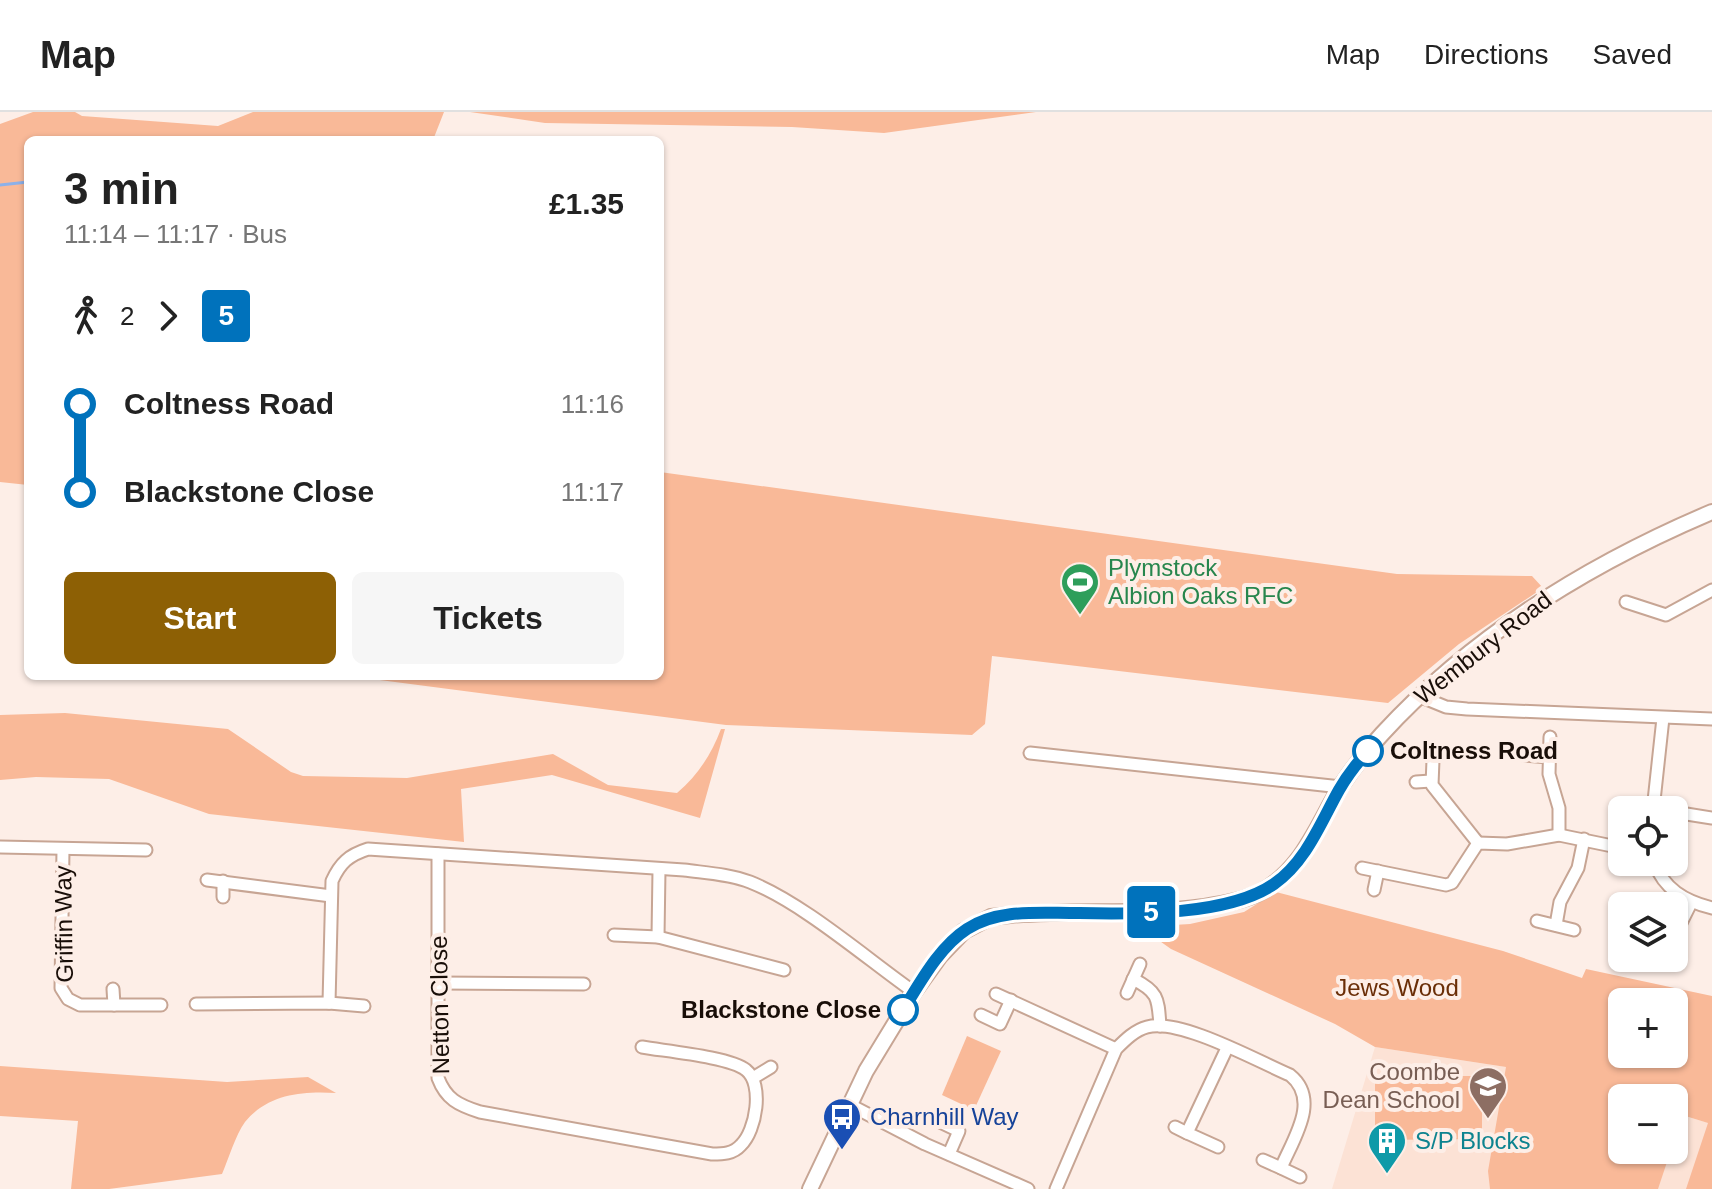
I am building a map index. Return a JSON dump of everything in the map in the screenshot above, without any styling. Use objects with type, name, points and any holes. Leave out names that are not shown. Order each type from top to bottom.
[{"type":"street","name":"Wembury Road","points":[[810,1189],[866,1071],[914,992],[952,941],[964,931],[991,917],[1034,912],[1132,914],[1178,910],[1257,894],[1286,875],[1300,859],[1341,787],[1380,736],[1452,666],[1553,592],[1712,512]]},
{"type":"street","points":[[1626,602],[1666,615],[1712,590]]},
{"type":"street","points":[[1419,696],[1446,707],[1467,709],[1712,719]]},
{"type":"street","points":[[1654,796],[1663,718]]},
{"type":"street","points":[[1550,737],[1549,774],[1559,808],[1559,835]]},
{"type":"street","points":[[1030,753],[1341,787]]},
{"type":"street","points":[[1523,755],[1548,757]]},
{"type":"street","points":[[1433,760],[1431,781],[1437,793],[1464,822],[1478,843]]},
{"type":"street","points":[[1416,782],[1431,781]]},
{"type":"street","points":[[1688,814],[1712,818]]},
{"type":"street","points":[[1478,843],[1507,844],[1559,835],[1608,845]]},
{"type":"street","points":[[1556,925],[1560,902],[1578,868],[1584,839]]},
{"type":"street","points":[[1362,868],[1446,885],[1452,883],[1478,843]]},
{"type":"street","points":[[0,847],[63,849],[114,855],[146,850]]},
{"type":"street","name":"Griffin Way","points":[[63,849],[61,988],[68,999],[80,1005],[161,1005]]},
{"type":"street","points":[[329,1003],[332,881],[339,866],[352,854],[368,849],[659,870],[726,876],[750,882],[809,916],[914,992]]},
{"type":"street","name":"Netton Close","points":[[438,854],[438,1078],[451,1100],[463,1107],[549,1124],[712,1154],[727,1154],[741,1146],[749,1134],[757,1093],[753,1078]]},
{"type":"street","points":[[658,937],[659,870]]},
{"type":"street","points":[[1374,890],[1378,871]]},
{"type":"street","points":[[1662,876],[1667,885],[1691,903],[1712,908]]},
{"type":"street","points":[[207,880],[331,896]]},
{"type":"street","points":[[223,881],[223,897]]},
{"type":"street","points":[[1688,909],[1691,903]]},
{"type":"street","points":[[1537,921],[1574,930]]},
{"type":"street","points":[[614,935],[658,937],[784,970]]},
{"type":"street","points":[[734,957],[738,942]]},
{"type":"street","points":[[1127,993],[1140,964]]},
{"type":"street","points":[[1133,979],[1157,996],[1160,1026]]},
{"type":"street","points":[[438,983],[584,984]]},
{"type":"street","points":[[563,983],[564,998]]},
{"type":"street","name":"Griffin Way","points":[[113,989],[114,1005]]},
{"type":"street","points":[[996,994],[1116,1049]]},
{"type":"street","points":[[981,1015],[1000,1024],[1011,1000]]},
{"type":"street","points":[[196,1004],[329,1003],[364,1006]]},
{"type":"street","points":[[234,1004],[235,1019]]},
{"type":"street","points":[[1056,1189],[1116,1049],[1132,1034],[1146,1027],[1174,1026],[1300,1082],[1305,1111],[1281,1168]]},
{"type":"street","points":[[642,1047],[659,1056],[732,1063],[747,1070],[753,1078],[771,1067]]},
{"type":"street","points":[[1218,1147],[1181,1130],[1227,1048]]},
{"type":"street","points":[[850,1105],[1000,1183],[1028,1189]]},
{"type":"street","points":[[549,1124],[552,1110]]},
{"type":"street","points":[[936,1120],[959,1131],[949,1154]]},
{"type":"street","points":[[1263,1160],[1300,1177]]},
{"type":"shaded area","name":"Coombe Dean School","points":[[1375,1047],[1519,1069],[1608,1094],[1608,1164],[1688,1164],[1688,1117],[1712,1124],[1712,1189],[1332,1189]]},
{"type":"green space","points":[[33,112],[75,112],[82,116],[218,126],[253,112],[444,112],[435,136],[24,136],[24,485],[0,482],[0,124]]},
{"type":"green space","points":[[470,112],[1036,112],[884,133],[792,127],[545,123]]},
{"type":"green space","name":"Plymstock Albion Oaks RFC","points":[[664,473],[1397,574],[1532,576],[1543,588],[1459,644],[1388,703],[992,656],[985,724],[972,735],[726,725],[380,680],[664,680]]},
{"type":"green space","points":[[65,713],[228,729],[291,772],[303,776],[407,778],[553,754],[608,785],[677,793],[698,772],[721,729],[725,729],[700,818],[552,775],[461,789],[464,842],[209,814],[109,779],[36,777],[0,780],[0,715]]},
{"type":"green space","name":"Jews Wood","points":[[1276,892],[1503,951],[1582,978],[1586,969],[1675,988],[1608,988],[1608,1068],[1688,1068],[1688,991],[1712,996],[1712,1189],[1686,1189],[1708,1123],[1688,1117],[1688,1084],[1608,1084],[1608,1164],[1666,1164],[1658,1189],[1490,1189],[1488,1171],[1506,1067],[1375,1047],[1335,1024],[1171,949],[1140,927],[1190,924],[1244,912]]},
{"type":"green space","points":[[967,1036],[1001,1051],[974,1110],[942,1095]]},
{"type":"green space","points":[[0,1066],[227,1082],[308,1077],[336,1093],[286,1096],[264,1105],[241,1128],[222,1174],[109,1189],[71,1189],[78,1121],[0,1116]]},
{"type":"green space","points":[[1375,1076],[1482,1076],[1482,1139],[1375,1140]]},
{"type":"waterway","points":[[0,185],[24,182]]},
{"type":"bus line","name":"5","points":[[903,1010],[952,941],[991,917],[1034,912],[1132,914],[1213,905],[1257,894],[1286,875],[1300,859],[1341,787],[1368,751]]},
{"type":"place","name":"Plymstock Albion Oaks RFC","points":[[1080,616]]},
{"type":"place","name":"Coltness Road","points":[[1368,751]]},
{"type":"place","name":"Blackstone Close","points":[[903,1010]]},
{"type":"place","name":"Coombe Dean School","points":[[1488,1120]]},
{"type":"place","name":"Charnhill Way","points":[[842,1151]]},
{"type":"place","name":"S/P Blocks","points":[[1387,1175]]}]
